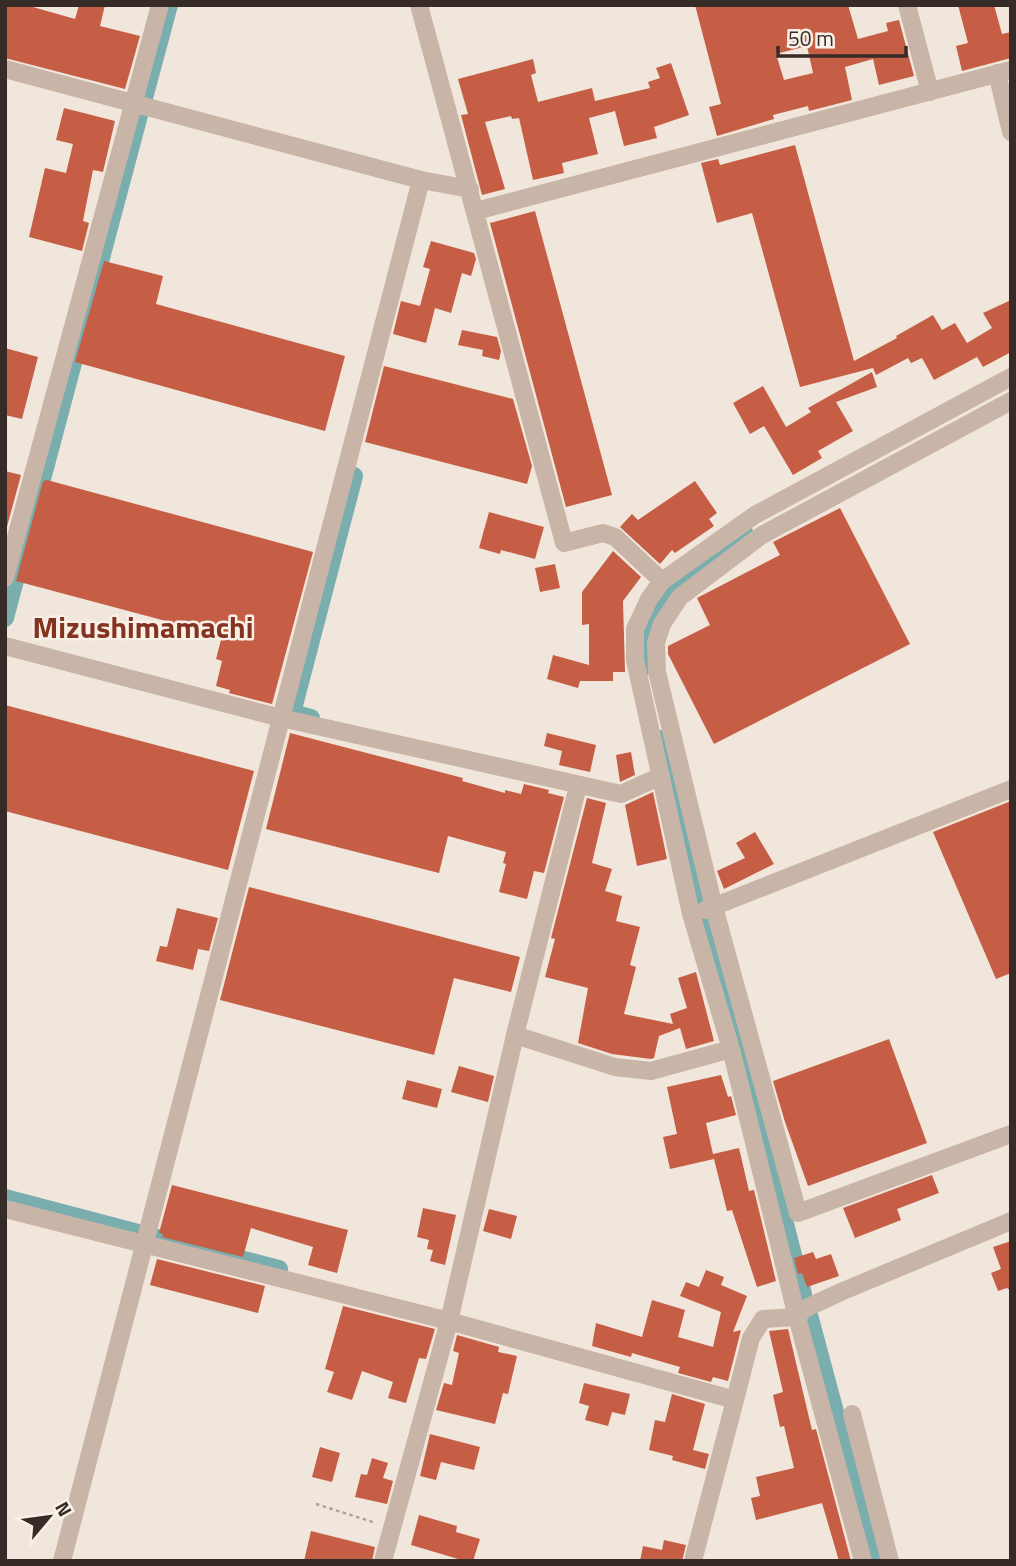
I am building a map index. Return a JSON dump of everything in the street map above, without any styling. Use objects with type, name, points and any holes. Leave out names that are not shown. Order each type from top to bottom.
[{"type":"street","points":[[5,578],[160,5]]},
{"type":"street","points":[[419,5],[564,543],[603,533],[615,537],[662,581]]},
{"type":"street","points":[[907,5],[930,92]]},
{"type":"street","points":[[5,69],[421,180],[470,189]]},
{"type":"street","points":[[476,211],[1004,71],[1011,132]]},
{"type":"street","points":[[62,1561],[421,180]]},
{"type":"street","points":[[863,1561],[797,1317],[731,1049],[691,914],[635,660],[635,629],[649,599],[662,581],[755,516],[1011,377]]},
{"type":"street","points":[[654,621],[680,597],[762,535],[1011,401]]},
{"type":"street","points":[[649,599],[654,621],[657,672],[714,907],[798,1213],[1011,1134]]},
{"type":"street","points":[[5,646],[281,718],[578,786],[621,794],[661,776]]},
{"type":"street","points":[[383,1561],[449,1321],[515,1035],[578,786]]},
{"type":"street","points":[[691,914],[1011,789]]},
{"type":"street","points":[[515,1035],[615,1067],[651,1071],[731,1049]]},
{"type":"street","points":[[5,1209],[449,1321],[735,1400]]},
{"type":"street","points":[[693,1561],[751,1338],[763,1319],[797,1317],[804,1309],[843,1291],[1011,1221]]},
{"type":"street","points":[[852,1414],[890,1561]]},
{"type":"path","points":[[316,1504],[391,1527]]},
{"type":"building","points":[[5,5],[26,5],[75,19],[79,5],[105,5],[100,26],[140,36],[125,89],[5,58]]},
{"type":"building","points":[[695,5],[848,5],[858,39],[888,31],[886,23],[899,20],[914,76],[879,85],[873,59],[845,67],[852,100],[809,111],[808,106],[773,115],[774,119],[717,136],[709,107],[721,104]],"holes":[[[807,46],[813,73],[784,80],[776,54]]]},
{"type":"building","points":[[958,5],[994,5],[1002,34],[1011,32],[1011,58],[962,71],[956,46],[968,43]]},
{"type":"building","points":[[533,59],[536,73],[531,75],[538,102],[592,88],[595,101],[650,88],[648,82],[660,78],[656,68],[671,63],[689,115],[654,127],[657,138],[624,146],[615,111],[589,118],[598,154],[562,163],[564,173],[533,180],[519,118],[512,119],[511,116],[485,122],[505,189],[482,195],[461,115],[468,114],[458,79]]},
{"type":"building","points":[[64,108],[115,121],[103,172],[93,170],[83,221],[89,223],[82,251],[29,237],[45,168],[66,173],[73,144],[56,140]]},
{"type":"building","points":[[795,145],[854,361],[933,315],[942,330],[955,323],[967,343],[992,328],[983,313],[1011,300],[1011,352],[983,367],[977,357],[934,380],[922,358],[911,363],[908,358],[876,375],[873,368],[800,387],[752,213],[717,223],[701,163],[718,159],[720,165]]},
{"type":"building","points":[[535,211],[612,495],[566,507],[490,223]]},
{"type":"building","points":[[431,241],[474,253],[476,259],[471,276],[462,273],[451,313],[435,308],[426,343],[393,334],[401,301],[420,306],[430,269],[423,267]]},
{"type":"building","points":[[104,261],[163,276],[156,304],[345,356],[325,431],[75,362]]},
{"type":"building","points":[[462,330],[497,337],[501,351],[499,360],[482,356],[483,350],[458,345]]},
{"type":"building","points":[[5,348],[38,357],[22,419],[5,415]]},
{"type":"building","points":[[384,366],[513,399],[532,466],[527,484],[365,442]]},
{"type":"building","points":[[872,372],[877,387],[836,402],[853,431],[818,451],[822,458],[793,475],[764,426],[750,434],[733,403],[763,386],[786,427],[811,412],[808,408]]},
{"type":"building","points":[[5,471],[21,475],[5,534]]},
{"type":"building","points":[[43,481],[313,552],[272,704],[229,693],[230,690],[216,686],[222,661],[216,659],[222,636],[16,581]]},
{"type":"building","points":[[695,481],[717,513],[709,519],[714,526],[675,553],[672,550],[660,564],[620,527],[632,514],[638,520]]},
{"type":"building","points":[[840,508],[910,644],[714,744],[668,654],[668,646],[710,625],[697,598],[780,555],[773,542]]},
{"type":"building","points":[[489,512],[544,527],[535,559],[501,550],[500,554],[479,548]]},
{"type":"building","points":[[613,551],[641,577],[623,601],[625,672],[613,672],[613,681],[580,681],[578,688],[547,679],[553,655],[589,665],[589,624],[582,625],[582,592]]},
{"type":"building","points":[[555,564],[560,588],[540,592],[535,568]]},
{"type":"building","points":[[5,705],[254,771],[228,870],[5,811]]},
{"type":"building","points":[[290,733],[463,778],[462,781],[505,793],[505,790],[521,794],[524,784],[564,797],[544,873],[534,871],[527,899],[499,892],[506,852],[448,836],[439,873],[266,829]]},
{"type":"building","points":[[547,733],[596,745],[590,772],[559,765],[562,751],[544,746]]},
{"type":"building","points":[[631,752],[635,775],[620,782],[616,755]]},
{"type":"building","points":[[653,792],[667,859],[637,866],[625,805]]},
{"type":"building","points":[[587,798],[606,803],[592,863],[612,869],[605,891],[622,896],[616,921],[640,927],[630,965],[636,967],[624,1014],[673,1024],[670,1014],[687,1008],[678,978],[696,972],[714,1041],[686,1049],[680,1028],[659,1036],[654,1058],[651,1059],[612,1054],[578,1043],[588,988],[545,977],[555,939],[551,938]]},
{"type":"building","points":[[1011,801],[1011,973],[996,979],[933,832]]},
{"type":"building","points":[[755,832],[774,864],[724,889],[717,871],[745,858],[736,843]]},
{"type":"building","points":[[249,887],[520,957],[511,992],[454,978],[434,1055],[220,1000]]},
{"type":"building","points":[[177,908],[218,918],[209,951],[198,949],[193,970],[156,961],[160,946],[167,947]]},
{"type":"building","points":[[889,1039],[927,1143],[808,1186],[773,1081]]},
{"type":"building","points":[[459,1066],[494,1076],[488,1102],[451,1092]]},
{"type":"building","points":[[721,1075],[736,1115],[706,1123],[713,1154],[739,1148],[749,1191],[754,1190],[776,1281],[757,1287],[732,1210],[727,1211],[714,1159],[670,1169],[663,1137],[677,1134],[667,1087]]},
{"type":"building","points":[[407,1080],[442,1089],[437,1108],[402,1099]]},
{"type":"building","points":[[932,1175],[939,1193],[897,1209],[901,1220],[855,1238],[843,1208]]},
{"type":"building","points":[[172,1185],[348,1230],[337,1273],[308,1265],[313,1247],[251,1228],[243,1257],[162,1237],[163,1234],[159,1233]]},
{"type":"building","points":[[423,1208],[456,1215],[445,1265],[430,1261],[433,1250],[427,1249],[429,1240],[417,1237]]},
{"type":"building","points":[[489,1209],[517,1216],[511,1239],[483,1231]]},
{"type":"building","points":[[1011,1241],[1011,1291],[1007,1288],[998,1291],[991,1273],[1001,1269],[993,1247]]},
{"type":"building","points":[[813,1252],[816,1259],[831,1254],[839,1276],[807,1287],[802,1273],[798,1274],[794,1258]]},
{"type":"building","points":[[157,1259],[265,1286],[258,1313],[150,1285]]},
{"type":"building","points":[[706,1270],[724,1277],[721,1285],[747,1296],[733,1332],[741,1330],[728,1381],[713,1377],[711,1382],[678,1373],[680,1367],[632,1353],[631,1357],[592,1346],[596,1323],[642,1337],[652,1300],[685,1310],[678,1337],[713,1347],[721,1312],[680,1296],[686,1282],[699,1287]]},
{"type":"building","points":[[343,1306],[435,1329],[426,1359],[419,1358],[406,1403],[388,1398],[393,1382],[362,1371],[352,1400],[327,1392],[334,1372],[325,1369]]},
{"type":"building","points":[[788,1329],[812,1430],[816,1429],[851,1561],[839,1561],[822,1503],[756,1520],[751,1498],[760,1496],[756,1477],[794,1468],[784,1426],[780,1427],[773,1395],[783,1392],[769,1331]]},
{"type":"building","points":[[457,1335],[499,1347],[498,1352],[517,1356],[508,1394],[503,1393],[495,1424],[436,1410],[444,1383],[452,1385],[459,1353],[453,1351]]},
{"type":"building","points":[[584,1383],[630,1394],[625,1415],[612,1412],[608,1426],[585,1420],[589,1406],[579,1403]]},
{"type":"building","points":[[672,1394],[705,1404],[693,1450],[709,1454],[705,1469],[649,1450],[655,1420],[665,1422]]},
{"type":"building","points":[[430,1434],[480,1447],[474,1470],[441,1462],[436,1480],[420,1476]]},
{"type":"building","points":[[320,1447],[340,1453],[332,1482],[312,1477]]},
{"type":"building","points":[[372,1458],[388,1463],[383,1478],[393,1481],[387,1504],[355,1497],[361,1474],[367,1475]]},
{"type":"building","points":[[419,1515],[457,1526],[456,1532],[480,1539],[473,1561],[411,1545]]},
{"type":"building","points":[[311,1531],[375,1547],[372,1561],[304,1561]]},
{"type":"building","points":[[664,1540],[686,1545],[682,1561],[640,1561],[643,1546],[662,1550]]},
{"type":"waterway","points":[[144,98],[169,5]]},
{"type":"waterway","points":[[5,618],[141,108]]},
{"type":"waterway","points":[[311,718],[292,713],[354,476]]},
{"type":"waterway","points":[[644,667],[645,642],[651,621],[661,603],[690,573],[744,532]]},
{"type":"waterway","points":[[661,739],[803,1294]]},
{"type":"waterway","points":[[5,1198],[142,1234]]},
{"type":"waterway","points":[[159,1238],[279,1269]]},
{"type":"waterway","points":[[808,1311],[875,1561]]},
{"type":"district","name":"Mizushimamachi","points":[[143,627]]}]
